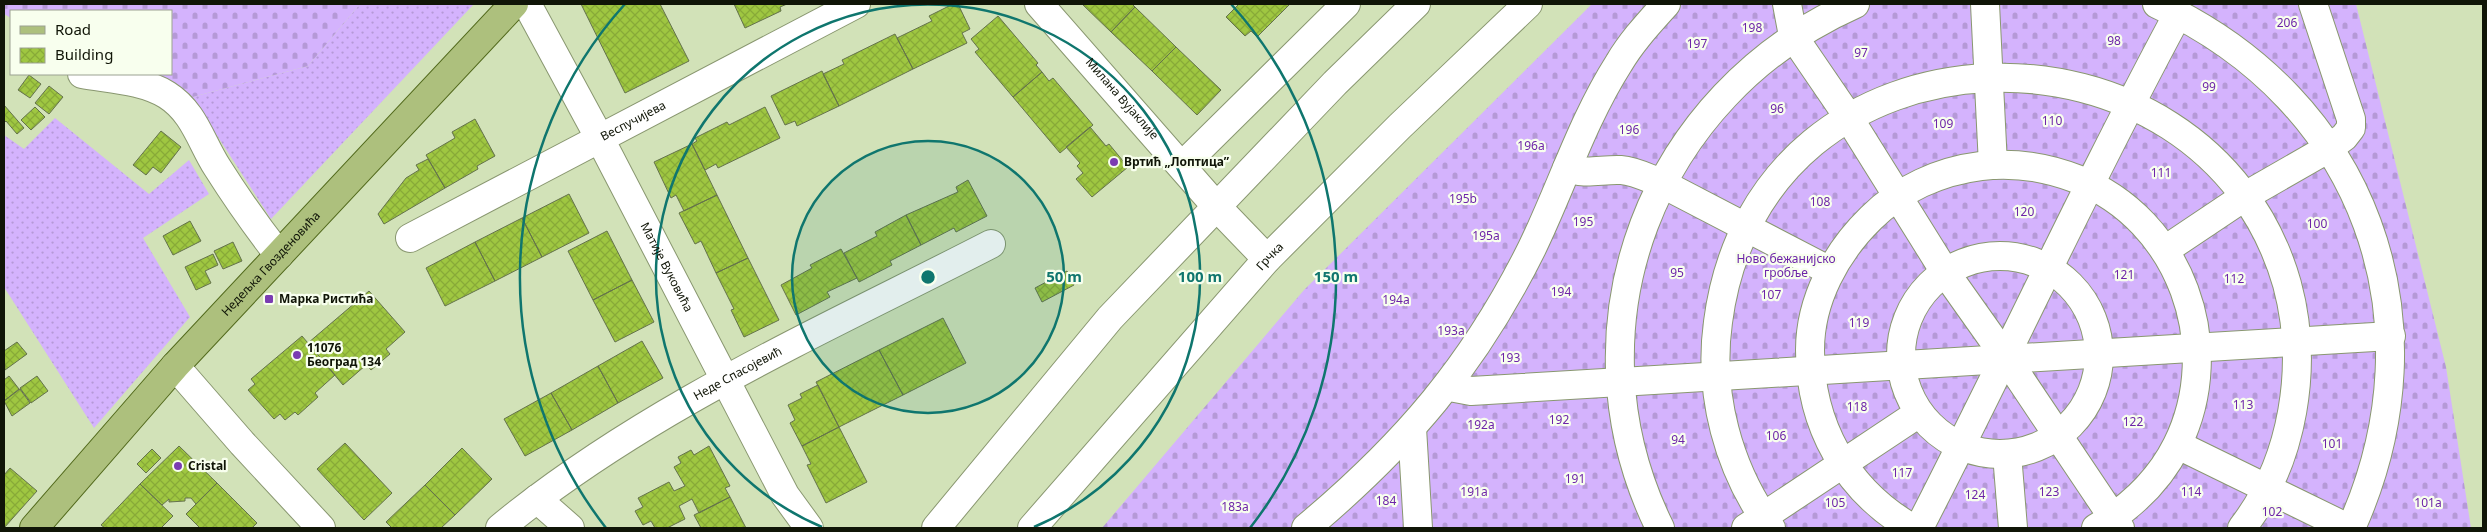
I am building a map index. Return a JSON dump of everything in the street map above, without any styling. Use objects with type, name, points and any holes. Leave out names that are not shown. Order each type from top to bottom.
[{"type":"main road","name":"Недељка Гвозденовића","points":[[34,528],[175,366],[514,4]]},
{"type":"street","name":"Матије Вуковића","points":[[527,4],[599,137],[785,495],[808,528]]},
{"type":"street","name":"Веспучијева","points":[[410,238],[599,137],[856,4]]},
{"type":"street","name":"Милана Вујаклије","points":[[1039,4],[1216,206],[1267,258]]},
{"type":"street","points":[[1182,166],[1346,4]]},
{"type":"street","points":[[936,528],[1078,356],[1216,206],[1416,4]]},
{"type":"street","name":"Грчка","points":[[1032,528],[1267,258],[1400,126],[1528,4]]},
{"type":"street","points":[[1306,528],[1376,466],[1412,428],[1470,356],[1532,248],[1582,131],[1619,62],[1666,4]]},
{"type":"street","points":[[1787,4],[1793,36],[1847,115],[1898,196],[1946,272],[2058,435],[2109,525],[2150,485],[2178,444],[2190,413],[2197,381],[2198,347],[2193,313],[2182,280],[2165,250],[2132,212],[2090,184],[2059,172],[2026,166],[1993,165],[1943,174],[1898,196],[1877,211],[1859,229],[1830,271],[1814,319],[1810,345],[1810,370],[1815,404],[1826,436],[1842,465],[1875,503],[1912,528]]},
{"type":"street","points":[[1660,528],[1640,480],[1630,449],[1620,381],[1620,342],[1624,301],[1632,260],[1644,221],[1661,183],[1696,127],[1718,101],[1766,55],[1793,36],[1828,16],[1855,4]]},
{"type":"street","points":[[1985,4],[1993,165]]},
{"type":"street","points":[[2165,250],[2247,195],[2329,148],[2344,137],[2351,128],[2351,119],[2313,4]]},
{"type":"street","points":[[1919,528],[2006,358],[2047,268],[2134,97],[2168,9],[2208,30],[2262,70],[2304,114],[2329,148],[2346,176],[2372,238],[2381,270],[2390,336],[2390,386],[2383,435],[2367,491],[2350,528],[2266,489],[2178,444]]},
{"type":"street","points":[[1919,413],[1842,465],[1760,525],[1729,448],[1720,413],[1716,376],[1715,339],[1720,302],[1730,265],[1745,228],[1778,178],[1798,154],[1847,115],[1880,97],[1929,78],[1989,68],[2026,68],[2063,73],[2099,83],[2134,97],[2166,116],[2208,148],[2247,195],[2267,228],[2282,264],[2292,302],[2297,340],[2297,378],[2291,416],[2281,453],[2266,489],[2242,528]]},
{"type":"street","points":[[88,75],[143,85],[166,94],[179,103],[195,124],[219,170],[279,255]]},
{"type":"street","points":[[1567,168],[1580,172],[1621,170],[1661,183],[1830,271]]},
{"type":"street","name":"Неде Спасојевић","points":[[500,528],[537,499],[633,435],[726,381],[991,244]]},
{"type":"street","points":[[2013,257],[2047,268],[2061,277],[2084,303],[2095,326],[2099,352],[2098,371],[2089,399],[2072,423],[2058,435],[2034,448],[2007,454],[1992,454],[1961,446],[1938,432],[1919,413],[1910,398],[1901,366],[1904,330],[1910,312],[1919,297],[1946,272],[1978,258],[2013,257]]},
{"type":"street","points":[[1449,384],[1462,390],[1471,391],[1901,366],[2297,340],[2390,336]]},
{"type":"street","points":[[175,366],[242,444],[321,528]]},
{"type":"street","points":[[1412,428],[1418,528]]},
{"type":"street","points":[[2007,454],[2013,528]]},
{"type":"street","points":[[537,499],[570,528]]},
{"type":"green space","points":[[4,4],[360,4],[308,66],[185,99],[156,75],[172,75],[172,10],[10,10],[10,17],[4,14]]},
{"type":"green space","points":[[360,4],[474,4],[271,219],[203,114],[185,99],[308,66]]},
{"type":"green space","name":"Ново бежанијско гробље","points":[[1592,4],[2356,4],[2446,367],[2471,528],[1102,528],[1304,290]]},
{"type":"green space","points":[[55,118],[149,194],[189,160],[209,194],[143,238],[190,317],[94,428],[4,287],[4,135],[24,149]]},
{"type":"building","points":[[581,4],[660,4],[689,61],[625,93]]},
{"type":"building","points":[[734,4],[787,4],[780,7],[781,11],[745,28]]},
{"type":"building","points":[[953,4],[958,4],[970,29],[962,33],[967,43],[913,69],[897,38],[932,21],[929,16]]},
{"type":"building","points":[[1082,4],[1132,4],[1135,7],[1111,32]]},
{"type":"building","points":[[1239,4],[1290,4],[1257,37],[1251,31],[1245,36],[1226,17]]},
{"type":"building","points":[[1135,7],[1176,47],[1152,71],[1111,32]]},
{"type":"building","points":[[998,16],[1038,63],[1036,65],[1042,72],[1013,97],[975,52],[979,49],[971,39]]},
{"type":"building","points":[[895,34],[913,69],[839,106],[823,74],[844,64],[842,60]]},
{"type":"building","points":[[1176,47],[1221,90],[1197,115],[1152,71]]},
{"type":"building","points":[[822,71],[839,106],[797,126],[795,121],[785,125],[771,96]]},
{"type":"building","points":[[1042,72],[1049,81],[1053,78],[1093,125],[1060,153],[1013,97]]},
{"type":"building","points":[[29,75],[41,84],[30,98],[18,90]]},
{"type":"building","points":[[49,86],[63,97],[49,114],[35,103]]},
{"type":"building","points":[[4,105],[24,128],[17,134],[6,121],[4,123]]},
{"type":"building","points":[[35,107],[45,117],[31,130],[21,120]]},
{"type":"building","points":[[765,107],[780,138],[718,168],[716,164],[705,170],[692,144],[697,141],[695,138],[727,122],[729,125]]},
{"type":"building","points":[[475,119],[495,156],[477,166],[478,169],[445,188],[426,155],[455,138],[452,132]]},
{"type":"building","points":[[1090,127],[1106,146],[1109,144],[1128,167],[1092,197],[1076,179],[1083,173],[1077,166],[1080,163],[1066,147]]},
{"type":"building","points":[[161,131],[181,147],[161,173],[153,167],[146,175],[133,165]]},
{"type":"building","points":[[692,144],[717,195],[684,211],[676,195],[671,198],[654,162]]},
{"type":"building","points":[[428,159],[445,188],[384,224],[378,214],[406,178],[419,170],[416,165]]},
{"type":"building","points":[[968,180],[987,216],[956,232],[954,228],[921,245],[906,215],[958,192],[956,187]]},
{"type":"building","points":[[569,194],[589,233],[542,257],[522,218]]},
{"type":"building","points":[[717,195],[748,258],[716,273],[701,241],[695,244],[679,213]]},
{"type":"building","points":[[906,215],[921,245],[890,261],[892,265],[859,282],[844,253],[877,236],[875,232]]},
{"type":"building","points":[[522,218],[542,257],[495,281],[475,242]]},
{"type":"building","points":[[190,221],[201,241],[173,255],[163,236]]},
{"type":"building","points":[[607,231],[632,280],[593,300],[568,251]]},
{"type":"building","points":[[233,242],[242,261],[223,269],[214,251]]},
{"type":"building","points":[[475,242],[495,281],[445,306],[426,268]]},
{"type":"building","points":[[841,249],[857,278],[827,292],[830,297],[796,315],[781,285],[812,268],[810,265]]},
{"type":"building","points":[[213,254],[218,265],[205,271],[211,283],[196,290],[185,267]]},
{"type":"building","points":[[748,258],[779,320],[744,337],[731,310],[734,309],[716,273]]},
{"type":"building","points":[[1067,271],[1074,285],[1042,302],[1035,288]]},
{"type":"building","points":[[632,280],[654,322],[615,342],[593,300]]},
{"type":"building","points":[[369,291],[405,332],[386,349],[390,354],[371,370],[366,365],[343,385],[308,343]]},
{"type":"building","points":[[943,318],[966,363],[903,395],[879,350]]},
{"type":"building","points":[[302,336],[335,375],[315,393],[318,397],[298,415],[295,412],[285,420],[280,414],[274,419],[248,390],[255,384],[251,379]]},
{"type":"building","points":[[642,341],[663,378],[618,403],[598,366]]},
{"type":"building","points":[[17,342],[27,354],[5,370],[4,351]]},
{"type":"building","points":[[879,350],[903,395],[839,427],[816,382]]},
{"type":"building","points":[[598,366],[618,403],[572,430],[551,393]]},
{"type":"building","points":[[9,376],[19,389],[4,401],[4,380]]},
{"type":"building","points":[[37,376],[48,391],[31,403],[20,388]]},
{"type":"building","points":[[818,385],[839,427],[802,446],[790,423],[795,420],[788,405],[802,398],[800,394]]},
{"type":"building","points":[[20,389],[30,403],[12,416],[4,401]]},
{"type":"building","points":[[551,393],[572,430],[525,456],[504,419]]},
{"type":"building","points":[[839,427],[867,482],[826,503],[807,465],[811,464],[802,446]]},
{"type":"building","points":[[345,443],[392,493],[364,520],[317,469]]},
{"type":"building","points":[[179,446],[217,483],[196,504],[191,498],[185,498],[185,501],[169,502],[169,499],[162,505],[140,484]]},
{"type":"building","points":[[709,446],[730,486],[725,488],[730,497],[699,513],[692,499],[679,506],[685,519],[667,528],[655,528],[651,521],[643,525],[635,511],[643,507],[638,498],[669,482],[674,491],[685,486],[674,467],[681,463],[678,457],[691,450],[694,455]]},
{"type":"building","points":[[462,448],[492,479],[455,515],[425,485]]},
{"type":"building","points":[[152,449],[161,458],[146,473],[137,464]]},
{"type":"building","points":[[10,468],[37,491],[4,528],[4,475]]},
{"type":"building","points":[[217,483],[257,523],[252,528],[200,528],[186,514]]},
{"type":"building","points":[[140,484],[173,516],[161,528],[105,528],[101,525]]},
{"type":"building","points":[[425,485],[455,515],[441,528],[392,528],[386,522]]},
{"type":"building","points":[[730,497],[746,528],[701,528],[694,515]]},
{"type":"place","name":"Вртић „Лоптица”","points":[[1114,162]]},
{"type":"place","name":"Марка Ристића","points":[[269,299]]},
{"type":"place","name":"11076 Београд 134","points":[[297,355]]},
{"type":"place","name":"Cristal","points":[[178,466]]},
{"type":"park label","name":"206","points":[[2287,23]]},
{"type":"park label","name":"198","points":[[1752,28]]},
{"type":"park label","name":"98","points":[[2114,41]]},
{"type":"park label","name":"197","points":[[1697,44]]},
{"type":"park label","name":"97","points":[[1861,53]]},
{"type":"park label","name":"99","points":[[2209,87]]},
{"type":"park label","name":"96","points":[[1777,109]]},
{"type":"park label","name":"110","points":[[2052,121]]},
{"type":"park label","name":"109","points":[[1943,124]]},
{"type":"park label","name":"196","points":[[1629,130]]},
{"type":"park label","name":"196a","points":[[1531,146]]},
{"type":"park label","name":"111","points":[[2161,173]]},
{"type":"park label","name":"195b","points":[[1463,199]]},
{"type":"park label","name":"108","points":[[1820,202]]},
{"type":"park label","name":"120","points":[[2024,212]]},
{"type":"park label","name":"195","points":[[1583,222]]},
{"type":"park label","name":"100","points":[[2317,224]]},
{"type":"park label","name":"195a","points":[[1486,236]]},
{"type":"park label","name":"95","points":[[1677,273]]},
{"type":"park label","name":"121","points":[[2124,275]]},
{"type":"park label","name":"112","points":[[2234,279]]},
{"type":"park label","name":"194","points":[[1561,292]]},
{"type":"park label","name":"107","points":[[1771,295]]},
{"type":"park label","name":"194a","points":[[1396,300]]},
{"type":"park label","name":"119","points":[[1859,323]]},
{"type":"park label","name":"193a","points":[[1451,331]]},
{"type":"park label","name":"193","points":[[1510,358]]},
{"type":"park label","name":"113","points":[[2243,405]]},
{"type":"park label","name":"118","points":[[1857,407]]},
{"type":"park label","name":"192","points":[[1559,420]]},
{"type":"park label","name":"122","points":[[2133,422]]},
{"type":"park label","name":"192а","points":[[1481,425]]},
{"type":"park label","name":"106","points":[[1776,436]]},
{"type":"park label","name":"94","points":[[1678,440]]},
{"type":"park label","name":"101","points":[[2332,444]]},
{"type":"park label","name":"117","points":[[1902,473]]},
{"type":"park label","name":"191","points":[[1575,479]]},
{"type":"park label","name":"191a","points":[[1474,492]]},
{"type":"park label","name":"123","points":[[2049,492]]},
{"type":"park label","name":"114","points":[[2191,492]]},
{"type":"park label","name":"124","points":[[1975,495]]},
{"type":"park label","name":"184","points":[[1386,501]]},
{"type":"park label","name":"105","points":[[1835,503]]},
{"type":"park label","name":"101a","points":[[2428,503]]},
{"type":"park label","name":"183a","points":[[1235,507]]},
{"type":"park label","name":"102","points":[[2272,512]]}]
